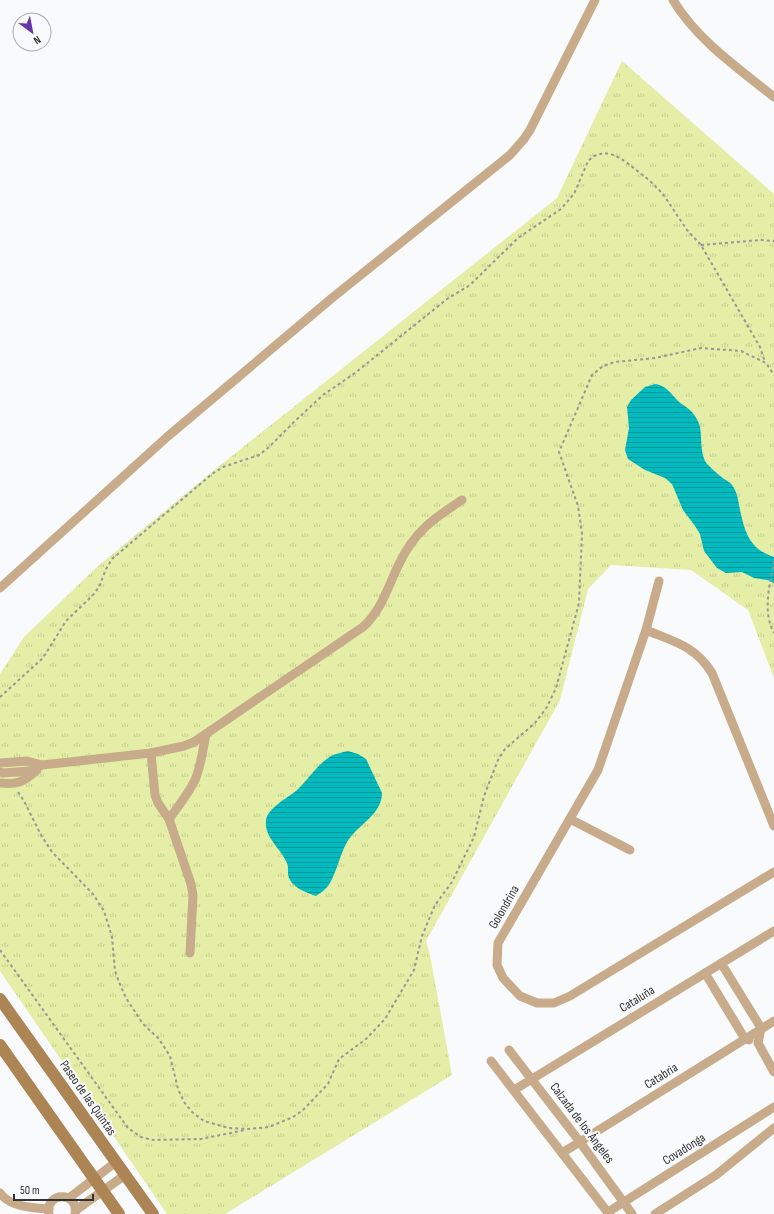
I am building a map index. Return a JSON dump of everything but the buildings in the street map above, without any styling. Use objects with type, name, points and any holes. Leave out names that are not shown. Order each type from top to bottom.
[{"type":"main road","name":"Paseo de las Quintas","points":[[0,999],[152,1214]]},
{"type":"main road","points":[[0,1045],[119,1214]]},
{"type":"street","points":[[0,588],[167,437],[301,324],[510,155],[530,130],[595,0]]},
{"type":"street","points":[[673,0],[682,14],[708,43],[774,97]]},
{"type":"street","points":[[0,772],[29,771],[42,765],[151,753],[184,746],[194,742],[363,627],[372,619],[378,610],[399,563],[410,543],[422,529],[440,514],[462,500]]},
{"type":"street","name":"Golondrina","points":[[658,581],[646,630],[598,770],[498,943],[497,965],[503,978],[520,996],[537,1002],[554,1003],[570,996],[774,872]]},
{"type":"street","points":[[646,630],[687,646],[706,663],[712,673],[774,826]]},
{"type":"street","points":[[169,819],[185,797],[194,780],[198,770],[206,734]]},
{"type":"street","points":[[151,753],[155,795],[158,803],[169,819],[188,872],[193,895],[190,953]]},
{"type":"street","points":[[0,763],[27,761],[42,765]]},
{"type":"street","points":[[0,783],[13,784],[24,781],[42,765]]},
{"type":"street","points":[[570,819],[630,850]]},
{"type":"street","name":"Cataluña","points":[[514,1090],[774,931]]},
{"type":"street","points":[[721,963],[762,1028],[758,1042],[774,1072]]},
{"type":"street","points":[[705,973],[745,1039],[758,1042]]},
{"type":"street","name":"Catabria","points":[[562,1153],[774,1021]]},
{"type":"street","name":"Calzada de los Ángeles","points":[[509,1050],[580,1142],[632,1214]]},
{"type":"street","points":[[492,1061],[608,1213]]},
{"type":"street","name":"Covadonga","points":[[608,1213],[774,1107]]},
{"type":"street","points":[[655,1214],[716,1175],[774,1128]]},
{"type":"street","points":[[69,1198],[116,1162]]},
{"type":"street","points":[[76,1212],[125,1175]]},
{"type":"street","points":[[0,1193],[12,1203],[49,1212],[50,1204],[53,1200],[63,1196],[69,1198],[75,1205],[76,1212]]},
{"type":"path","points":[[0,697],[43,658],[66,621],[96,591],[108,564],[112,559],[212,474],[223,468],[259,455],[268,448],[323,395],[355,373],[447,298],[470,285],[518,238],[561,209],[574,194],[588,161],[594,156],[604,153],[614,155],[626,162],[649,180],[663,194],[687,230],[701,245],[760,347],[766,363],[774,375]]},
{"type":"path","points":[[701,245],[762,240],[774,241]]},
{"type":"path","points":[[0,950],[128,1128],[140,1137],[153,1140],[201,1139],[248,1129],[268,1127],[292,1117],[303,1110],[328,1084],[340,1059],[366,1039],[385,1019],[414,970],[422,936],[435,905],[452,882],[474,837],[484,796],[498,760],[505,749],[535,723],[547,707],[556,688],[580,603],[582,534],[578,506],[558,452],[592,375],[602,366],[615,362],[655,358],[701,348],[741,351],[766,363]]},
{"type":"path","points":[[774,561],[768,593],[768,614],[771,628],[774,633]]},
{"type":"path","points":[[13,784],[52,852],[93,894],[104,911],[112,937],[115,971],[119,982],[126,998],[143,1024],[159,1039],[170,1056],[178,1089],[184,1102],[192,1112],[204,1121],[229,1128],[248,1129]]},
{"type":"green space","points":[[622,61],[774,194],[774,678],[748,610],[691,570],[611,565],[588,589],[560,700],[426,941],[430,955],[452,1075],[225,1214],[167,1214],[0,971],[0,674],[24,637],[97,567],[218,467],[557,198]]},
{"type":"water","points":[[655,384],[666,388],[679,402],[694,414],[697,419],[700,427],[703,457],[705,461],[730,483],[736,492],[745,530],[753,543],[758,549],[774,557],[774,583],[767,580],[754,578],[742,572],[726,573],[717,568],[704,551],[700,534],[683,510],[672,484],[665,478],[645,470],[628,459],[625,450],[629,428],[627,407],[631,400],[645,387]]},
{"type":"water","points":[[348,751],[358,754],[366,759],[382,793],[381,801],[374,814],[351,836],[342,853],[331,881],[325,889],[316,896],[301,890],[291,882],[288,876],[287,863],[270,838],[266,826],[266,820],[270,811],[296,791],[323,762],[333,755]]}]
